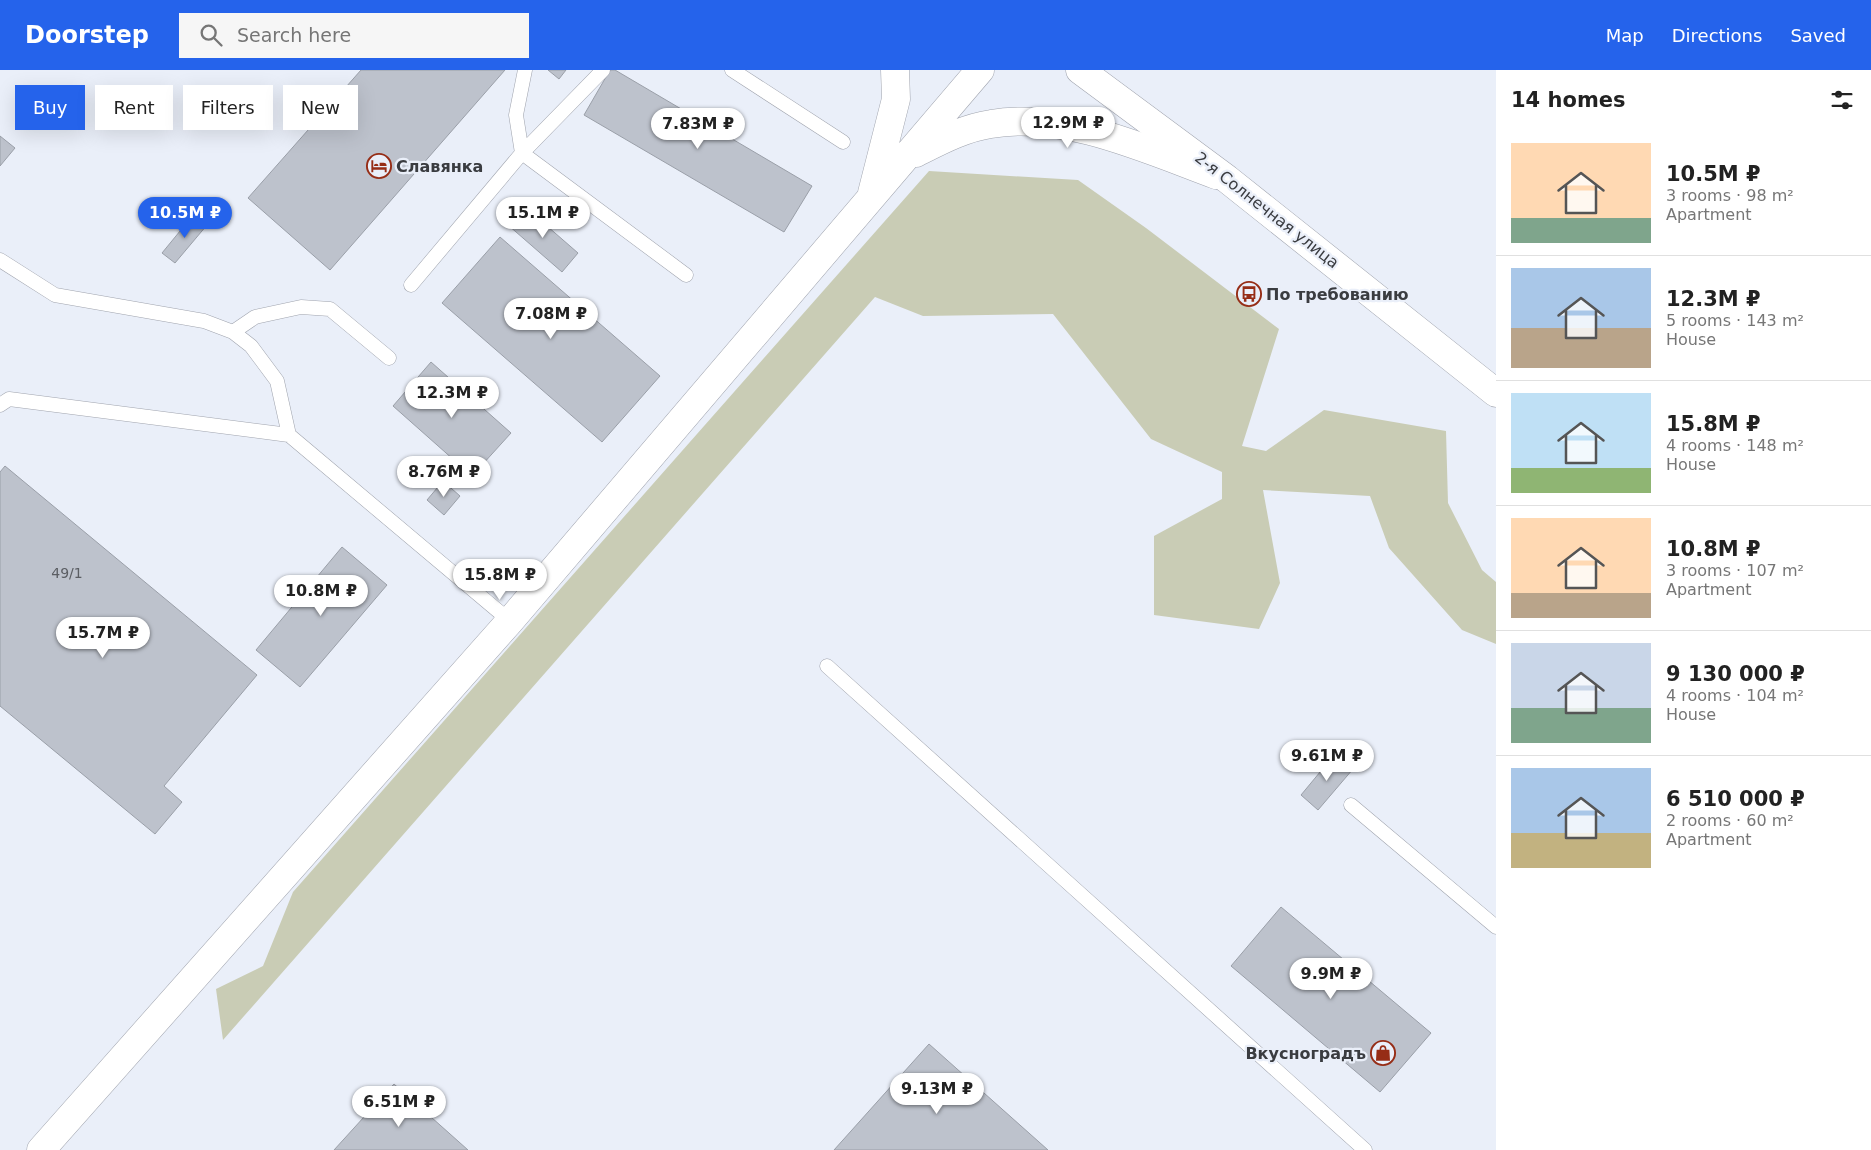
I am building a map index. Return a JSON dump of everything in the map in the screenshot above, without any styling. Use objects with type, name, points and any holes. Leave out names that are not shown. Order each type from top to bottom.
[{"type":"street","points":[[870,200],[896,98],[895,70]]},
{"type":"street","points":[[41,1150],[510,621],[980,70]]},
{"type":"street","name":"2-я Солнечная улица","points":[[1080,70],[1227,178],[1496,393]]},
{"type":"street","points":[[906,159],[954,134],[990,124],[1020,121],[1060,125],[1122,141],[1227,178]]},
{"type":"lane","points":[[525,70],[516,114],[522,153],[686,275]]},
{"type":"lane","points":[[411,285],[522,153],[602,70]]},
{"type":"lane","points":[[732,70],[843,142]]},
{"type":"lane","points":[[0,260],[55,295],[132,310],[204,321],[233,332],[251,346],[277,381],[289,435]]},
{"type":"lane","points":[[233,332],[255,317],[301,307],[330,308],[389,358]]},
{"type":"lane","points":[[0,405],[9,399],[289,435],[510,621]]},
{"type":"lane","points":[[827,666],[1366,1150]]},
{"type":"lane","points":[[1351,805],[1496,927]]},
{"type":"green space","points":[[929,171],[1078,180],[1146,228],[1279,329],[1242,446],[1266,451],[1324,410],[1446,431],[1448,503],[1482,570],[1496,582],[1496,644],[1462,630],[1389,548],[1370,496],[1263,490],[1280,583],[1259,629],[1154,615],[1154,536],[1222,499],[1222,472],[1151,439],[1053,314],[923,316],[875,297],[223,1040],[216,989],[263,966],[293,892]]},
{"type":"building","points":[[361,70],[505,70],[330,270],[248,198],[308,130],[358,130],[358,85],[348,85]]},
{"type":"building","points":[[548,70],[566,70],[559,79]]},
{"type":"building","points":[[610,70],[615,70],[812,186],[784,232],[584,115]]},
{"type":"building","points":[[0,136],[15,148],[0,166]]},
{"type":"building","points":[[524,206],[578,253],[562,272],[508,225]]},
{"type":"building","points":[[194,214],[207,225],[175,263],[162,253]]},
{"type":"building","points":[[500,237],[660,376],[602,442],[442,303]]},
{"type":"building","points":[[431,362],[511,433],[472,476],[393,406]]},
{"type":"building","points":[[5,466],[257,675],[164,786],[182,802],[155,834],[0,706],[0,472]]},
{"type":"building","points":[[443,481],[460,496],[444,515],[427,500]]},
{"type":"building","points":[[342,547],[387,585],[300,687],[256,650]]},
{"type":"building","points":[[1335,754],[1353,769],[1318,810],[1301,795]]},
{"type":"building","points":[[1281,907],[1431,1033],[1380,1092],[1231,966]]},
{"type":"building","points":[[929,1044],[1048,1150],[834,1150]]},
{"type":"building","points":[[394,1084],[468,1150],[334,1150]]},
{"type":"place","name":"Славянка","points":[[379,166]]},
{"type":"place","name":"По требованию","points":[[1249,294]]},
{"type":"place","name":"Вкусноградъ","points":[[1383,1053]]}]
